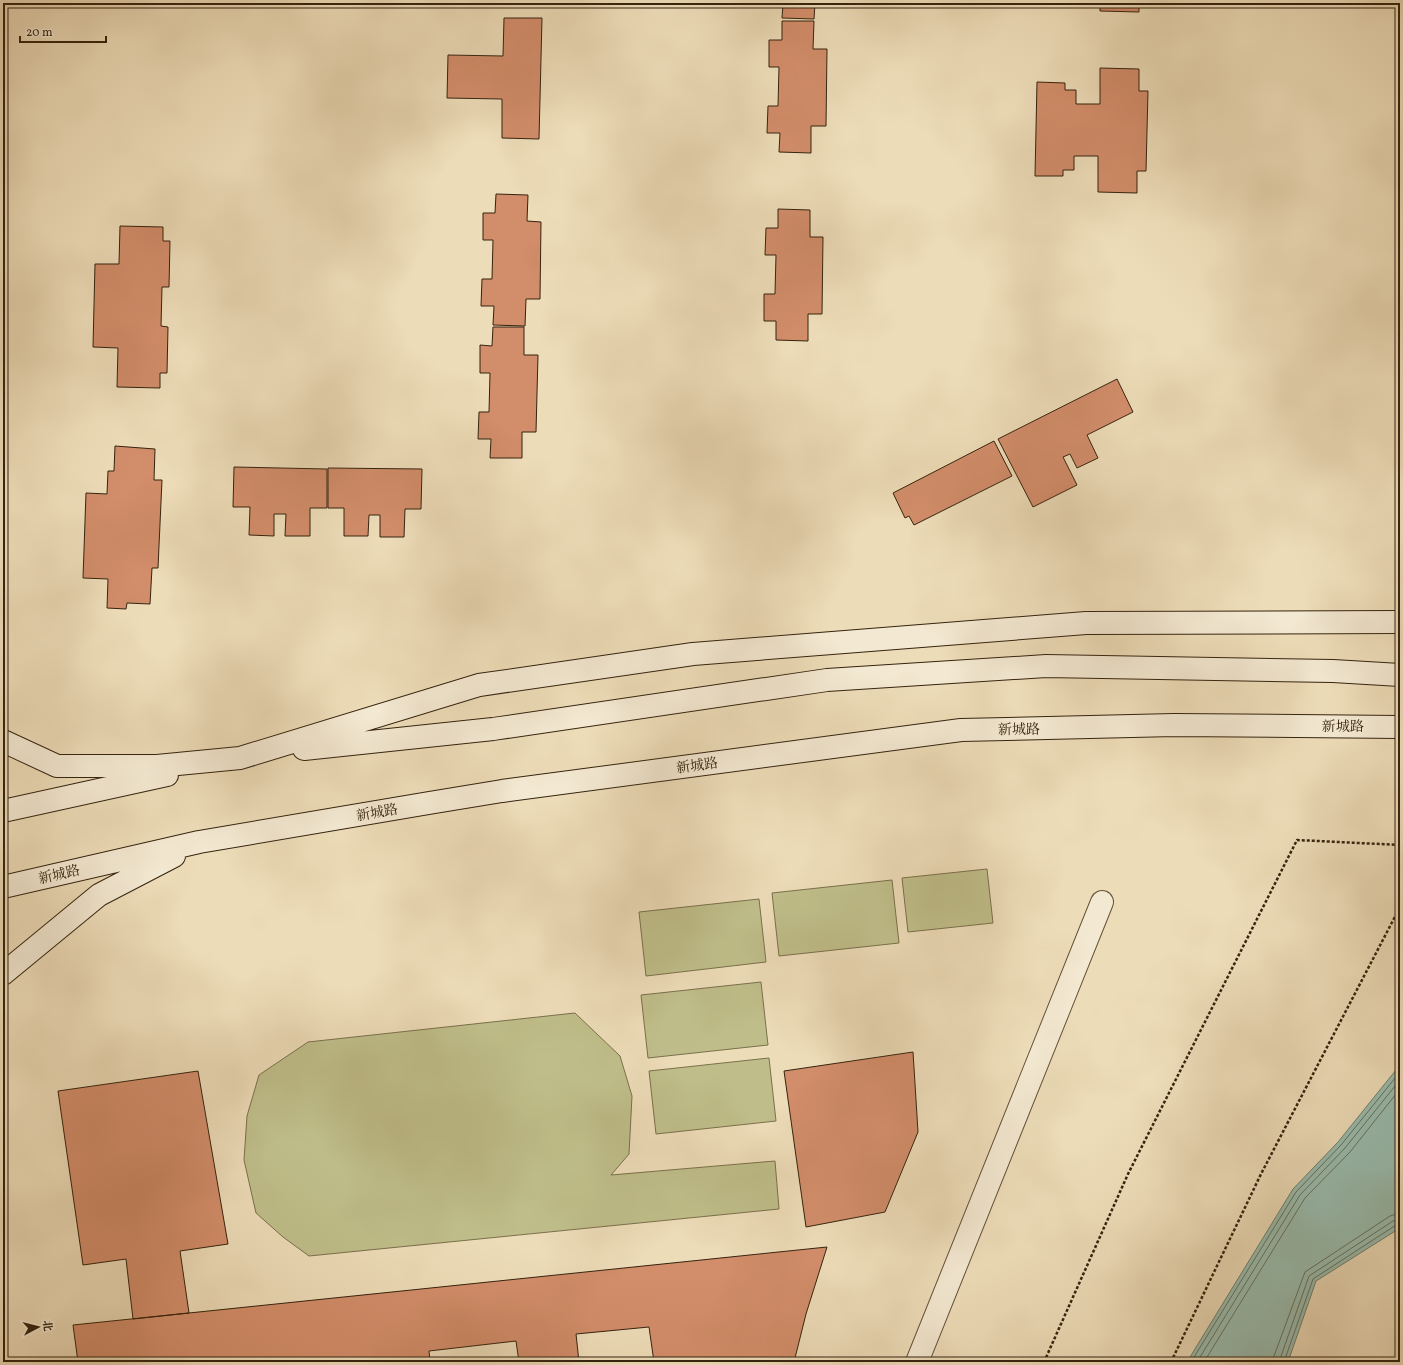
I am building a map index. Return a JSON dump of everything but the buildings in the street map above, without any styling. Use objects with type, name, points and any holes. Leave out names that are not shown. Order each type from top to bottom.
[{"type":"street","points":[[3,741],[57,766],[157,766],[240,758],[479,685],[693,654],[1086,623],[1400,622]]},
{"type":"street","points":[[3,811],[262,754],[493,729],[827,680],[1046,666],[1325,671],[1400,674]]},
{"type":"street","name":"新城路","points":[[3,887],[200,842],[502,791],[961,730],[1174,725],[1400,727]]},
{"type":"street","points":[[3,974],[99,895],[200,842]]},
{"type":"street","points":[[917,1362],[1102,902]]},
{"type":"path","points":[[1044,1362],[1128,1174],[1297,840],[1400,845]]},
{"type":"path","points":[[1171,1362],[1261,1174],[1400,907]]},
{"type":"shaded area","points":[[987,869],[993,923],[908,932],[902,878]]},
{"type":"shaded area","points":[[892,880],[899,943],[779,956],[772,893]]},
{"type":"shaded area","points":[[759,899],[766,962],[646,976],[639,912]]},
{"type":"shaded area","points":[[761,982],[768,1045],[648,1058],[641,995]]},
{"type":"shaded area","points":[[575,1013],[620,1056],[632,1096],[629,1154],[611,1175],[775,1161],[779,1209],[309,1256],[283,1237],[256,1213],[244,1160],[247,1116],[259,1075],[308,1042]]},
{"type":"shaded area","points":[[769,1058],[776,1121],[656,1134],[649,1071]]},
{"type":"water","points":[[1400,1065],[1400,1228],[1316,1281],[1288,1362],[1187,1362],[1293,1189],[1338,1142]]}]
